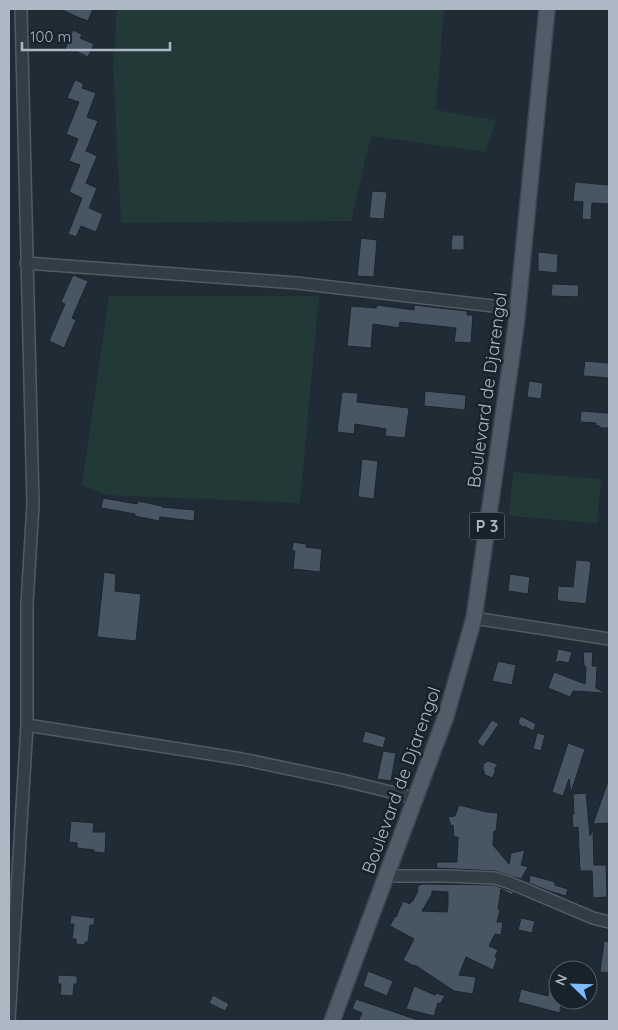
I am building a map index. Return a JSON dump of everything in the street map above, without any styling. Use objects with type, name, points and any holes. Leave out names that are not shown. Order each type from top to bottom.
[{"type":"main road","name":"Boulevard de Djarengol","points":[[332,1021],[446,716],[474,618],[518,309],[547,9]]},
{"type":"street","points":[[9,1021],[27,725],[28,604],[33,504],[21,9]]},
{"type":"street","points":[[26,263],[297,283],[518,309]]},
{"type":"street","points":[[474,618],[609,639]]},
{"type":"street","points":[[27,725],[242,759],[342,780],[415,798]]},
{"type":"street","points":[[386,876],[497,878],[593,918],[609,922]]},
{"type":"green space","points":[[117,9],[444,9],[436,110],[496,120],[486,152],[371,136],[351,221],[121,223],[113,65]]},
{"type":"green space","points":[[109,296],[319,296],[300,503],[106,495],[82,485]]},
{"type":"green space","points":[[513,472],[601,479],[597,523],[509,516]]},
{"type":"building","points":[[61,9],[93,9],[88,21]]},
{"type":"building","points":[[73,30],[82,35],[80,38],[94,44],[88,57],[74,50],[73,52],[65,49]]},
{"type":"building","points":[[75,80],[84,84],[82,88],[96,93],[87,117],[98,121],[86,151],[97,156],[86,183],[97,188],[89,208],[103,214],[96,232],[81,226],[76,237],[68,234],[82,198],[69,192],[80,165],[69,161],[78,139],[66,134],[79,102],[67,98]]},
{"type":"building","points":[[575,182],[609,185],[609,204],[592,203],[591,220],[582,219],[583,202],[573,201]]},
{"type":"building","points":[[372,191],[387,192],[384,219],[369,218]]},
{"type":"building","points":[[452,235],[464,235],[464,250],[451,250]]},
{"type":"building","points":[[361,238],[377,240],[374,277],[357,276]]},
{"type":"building","points":[[538,252],[558,254],[557,273],[538,271]]},
{"type":"building","points":[[73,275],[88,281],[72,318],[76,320],[64,348],[49,341],[65,304],[61,302]]},
{"type":"building","points":[[552,284],[579,285],[578,297],[551,296]]},
{"type":"building","points":[[377,305],[414,310],[414,305],[467,311],[467,315],[473,315],[471,343],[454,342],[456,328],[400,322],[399,328],[373,324],[371,348],[347,346],[351,306],[376,308]]},
{"type":"building","points":[[585,361],[609,363],[609,378],[583,376]]},
{"type":"building","points":[[529,381],[543,383],[541,399],[527,397]]},
{"type":"building","points":[[425,391],[466,395],[465,410],[424,406]]},
{"type":"building","points":[[342,392],[358,393],[357,402],[409,408],[405,438],[385,436],[386,429],[355,424],[354,434],[337,432]]},
{"type":"building","points":[[581,411],[609,413],[609,428],[600,428],[600,426],[596,426],[596,423],[580,422]]},
{"type":"building","points":[[362,459],[378,461],[374,499],[358,497]]},
{"type":"building","points":[[103,498],[137,504],[138,501],[162,507],[195,510],[194,521],[160,517],[159,521],[135,516],[135,514],[101,508]]},
{"type":"building","points":[[293,542],[306,544],[306,547],[322,549],[320,572],[293,569],[295,551],[292,551]]},
{"type":"building","points":[[576,560],[590,561],[591,564],[586,604],[557,600],[558,586],[573,587]]},
{"type":"building","points":[[104,572],[116,574],[115,591],[141,594],[136,641],[97,637]]},
{"type":"building","points":[[510,574],[530,577],[528,594],[508,591]]},
{"type":"building","points":[[558,649],[572,652],[569,663],[559,661],[555,664]]},
{"type":"building","points":[[583,652],[593,652],[592,666],[597,666],[596,688],[604,693],[573,691],[570,697],[548,688],[554,672],[585,684],[586,667],[584,666]]},
{"type":"building","points":[[498,661],[516,665],[512,685],[492,681]]},
{"type":"building","points":[[521,716],[536,724],[533,731],[524,726],[523,728],[518,722]]},
{"type":"building","points":[[492,720],[499,724],[483,747],[477,742]]},
{"type":"building","points":[[365,731],[386,737],[383,748],[362,742]]},
{"type":"building","points":[[537,733],[545,735],[541,751],[533,749]]},
{"type":"building","points":[[568,743],[585,749],[571,793],[569,779],[563,796],[552,792]]},
{"type":"building","points":[[383,751],[396,753],[391,781],[377,779]]},
{"type":"building","points":[[488,761],[498,764],[492,778],[485,775],[483,769],[483,764]]},
{"type":"building","points":[[608,781],[609,823],[593,824]]},
{"type":"building","points":[[586,793],[590,836],[593,829],[594,865],[606,865],[607,897],[593,898],[592,871],[580,871],[578,827],[573,828],[573,794]]},
{"type":"building","points":[[459,805],[498,813],[493,845],[509,864],[511,853],[525,850],[521,865],[528,867],[521,879],[495,871],[436,868],[437,862],[457,862],[458,837],[454,837],[453,825],[451,826],[448,817],[455,816]]},
{"type":"building","points":[[71,821],[94,823],[93,832],[106,832],[105,853],[77,848],[77,843],[69,842]]},
{"type":"building","points":[[530,875],[555,882],[555,885],[568,889],[566,896],[529,883]]},
{"type":"building","points":[[418,885],[493,885],[514,892],[512,895],[501,889],[498,909],[500,910],[497,922],[503,922],[501,935],[495,934],[489,946],[498,950],[493,970],[466,957],[459,975],[476,977],[473,994],[454,991],[415,965],[403,960],[414,939],[390,926],[403,901],[410,904],[417,893]],"holes":[[[432,891],[448,892],[447,912],[422,911]]]},
{"type":"building","points":[[71,915],[95,918],[94,925],[90,925],[88,942],[85,942],[85,945],[76,944],[76,939],[72,939],[74,924],[70,924]]},
{"type":"building","points":[[521,918],[535,921],[532,933],[518,930]]},
{"type":"building","points":[[604,941],[609,942],[609,973],[600,972]]},
{"type":"building","points":[[368,971],[393,981],[387,996],[363,986]]},
{"type":"building","points":[[58,975],[77,976],[77,984],[74,984],[73,996],[60,995],[61,984],[58,984]]},
{"type":"building","points":[[414,986],[435,995],[436,993],[445,996],[440,1004],[438,1003],[434,1016],[406,1009]]},
{"type":"building","points":[[521,989],[548,996],[548,1010],[518,1002]]},
{"type":"building","points":[[213,995],[229,1004],[225,1011],[209,1003]]},
{"type":"building","points":[[356,999],[418,1021],[358,1021],[362,1013],[352,1009]]},
{"type":"building","points":[[549,1010],[560,1010],[560,1013]]}]
